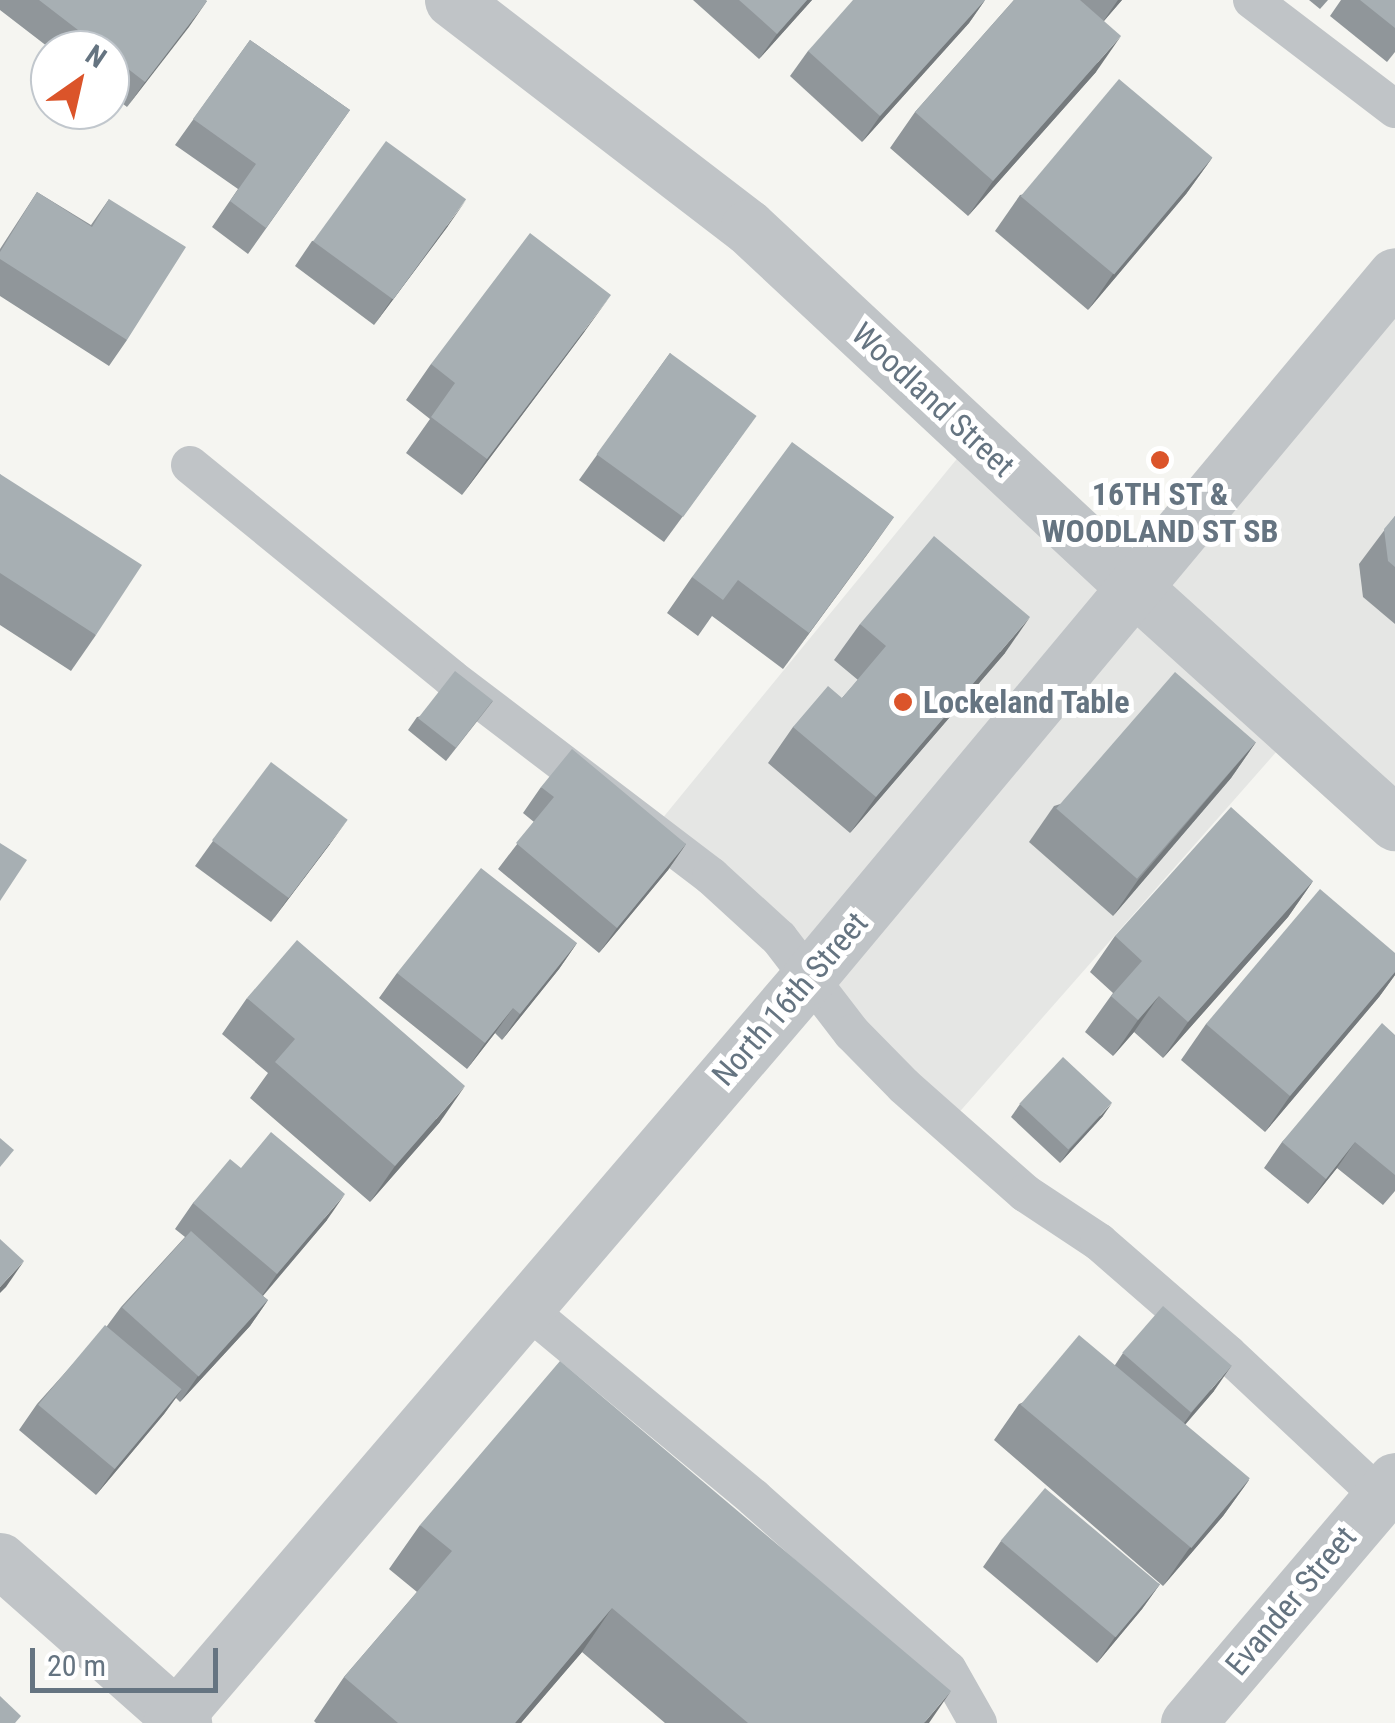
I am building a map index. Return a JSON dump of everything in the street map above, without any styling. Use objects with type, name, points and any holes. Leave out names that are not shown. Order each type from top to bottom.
[{"type":"street","name":"Woodland Street","points":[[452,0],[748,228],[1136,590],[1395,823]]},
{"type":"street","name":"North 16th Street","points":[[176,1721],[524,1306],[1136,590],[1395,274]]},
{"type":"street","name":"Evander Street","points":[[1188,1723],[1388,1488]]},
{"type":"street","points":[[0,1560],[176,1721]]},
{"type":"lane","points":[[1252,0],[1395,109]]},
{"type":"lane","points":[[190,466],[451,678],[711,876],[779,938],[852,1034],[904,1086],[1026,1193],[1099,1242],[1388,1488]]},
{"type":"lane","points":[[524,1306],[754,1498],[948,1670],[978,1723]]},
{"type":"shaded area","points":[[1395,275],[1395,826],[1285,742],[948,1125],[652,831],[974,438],[1137,590]]},
{"type":"building","points":[[39,0],[207,1],[145,82],[130,70],[130,30],[78,30]]},
{"type":"building","points":[[739,0],[807,0],[777,34]]},
{"type":"building","points":[[853,0],[985,0],[880,116],[808,51]]},
{"type":"building","points":[[1014,0],[1080,0],[1121,36],[993,181],[915,112]]},
{"type":"building","points":[[1360,0],[1395,0],[1395,28]]},
{"type":"building","points":[[250,40],[350,110],[266,228],[230,201],[256,164],[193,119]]},
{"type":"building","points":[[1119,79],[1212,157],[1114,275],[1021,196]]},
{"type":"building","points":[[386,141],[466,199],[393,300],[313,241]]},
{"type":"building","points":[[37,192],[92,227],[109,199],[186,247],[127,340],[0,259],[0,252]]},
{"type":"building","points":[[530,233],[611,295],[487,459],[431,417],[455,383],[431,364]]},
{"type":"building","points":[[670,353],[757,416],[683,517],[597,454]]},
{"type":"building","points":[[792,442],[894,517],[809,633],[738,580],[723,600],[692,577]]},
{"type":"building","points":[[0,474],[142,565],[96,635],[0,573]]},
{"type":"building","points":[[1395,516],[1395,567],[1388,561],[1384,529]]},
{"type":"building","name":"Lockeland Table","points":[[934,536],[1030,617],[876,797],[793,727],[828,686],[842,698],[886,646],[860,624]]},
{"type":"building","points":[[455,671],[493,701],[456,748],[418,718]]},
{"type":"building","points":[[1175,672],[1256,742],[1137,879],[1056,809]]},
{"type":"building","points":[[572,749],[686,844],[617,928],[516,843],[554,797],[541,787]]},
{"type":"building","points":[[271,762],[348,820],[289,898],[212,840]]},
{"type":"building","points":[[1231,807],[1313,881],[1188,1022],[1159,996],[1138,1020],[1111,996],[1142,961],[1115,936]]},
{"type":"building","points":[[0,843],[27,860],[0,901]]},
{"type":"building","points":[[481,868],[577,943],[520,1014],[513,1008],[485,1043],[397,973]]},
{"type":"building","points":[[1320,889],[1395,953],[1395,972],[1290,1096],[1206,1024]]},
{"type":"building","points":[[297,940],[465,1086],[395,1166],[275,1062],[295,1039],[247,998]]},
{"type":"building","points":[[1382,1023],[1395,1035],[1395,1175],[1355,1142],[1326,1179],[1282,1142]]},
{"type":"building","points":[[1063,1057],[1112,1103],[1068,1150],[1019,1104]]},
{"type":"building","points":[[271,1132],[345,1194],[277,1274],[193,1203],[230,1159],[241,1168]]},
{"type":"building","points":[[0,1138],[14,1150],[0,1167]]},
{"type":"building","points":[[191,1231],[268,1300],[199,1376],[122,1308]]},
{"type":"building","points":[[0,1239],[24,1261],[0,1287]]},
{"type":"building","points":[[1163,1306],[1232,1366],[1191,1412],[1122,1353]]},
{"type":"building","points":[[105,1325],[182,1389],[115,1469],[38,1405]]},
{"type":"building","points":[[1079,1335],[1250,1478],[1191,1548],[1021,1405]]},
{"type":"building","points":[[560,1361],[951,1691],[924,1723],[748,1723],[612,1608],[515,1723],[398,1723],[344,1677],[452,1551],[420,1525]]},
{"type":"building","points":[[1045,1488],[1160,1584],[1116,1637],[1001,1541]]},
{"type":"building","points":[[0,1696],[21,1716],[15,1723],[0,1723]]},
{"type":"place","name":"16TH ST & WOODLAND ST SB","points":[[1160,460]]},
{"type":"place","name":"Lockeland Table","points":[[903,702]]}]
